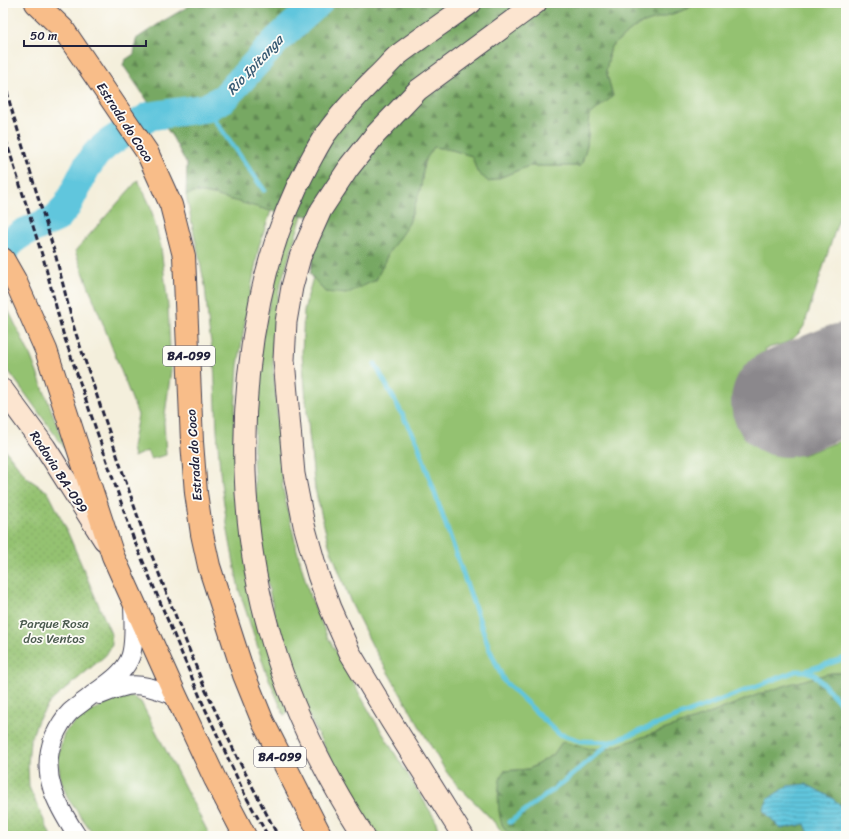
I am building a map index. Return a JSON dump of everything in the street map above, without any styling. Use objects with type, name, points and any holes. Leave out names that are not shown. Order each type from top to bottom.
[{"type":"highway","name":"Estrada do Coco","points":[[36,3],[63,29],[147,152],[171,205],[184,256],[192,442],[196,494],[202,534],[209,566],[244,675],[263,722],[321,836]]},
{"type":"highway","points":[[3,259],[15,280],[46,350],[113,556],[176,696],[245,836]]},
{"type":"main road","points":[[364,836],[326,773],[302,721],[284,679],[261,602],[253,558],[245,460],[245,415],[248,370],[255,323],[268,265],[281,223],[299,181],[324,137],[347,107],[397,56],[471,3]]},
{"type":"main road","points":[[464,836],[350,653],[330,608],[318,575],[304,525],[294,474],[284,360],[286,322],[294,279],[300,257],[321,210],[352,163],[375,134],[418,90],[536,3]]},
{"type":"main road","name":"Rodovia BA-099","points":[[3,390],[45,447],[113,556]]},
{"type":"main road","points":[[432,786],[450,836]]},
{"type":"street","points":[[77,836],[63,814],[53,792],[48,763],[50,752],[57,730],[70,712],[121,672],[129,661],[133,645],[133,598]]},
{"type":"street","points":[[85,701],[118,688],[129,686],[143,686],[176,696]]},
{"type":"green space","points":[[194,3],[696,3],[687,9],[638,25],[611,46],[606,71],[613,96],[590,115],[587,145],[581,166],[529,166],[489,182],[477,172],[472,156],[452,150],[434,147],[424,162],[421,187],[409,223],[389,252],[376,280],[346,294],[325,292],[310,274],[313,257],[313,244],[322,218],[271,211],[210,194],[197,192],[186,195],[187,165],[173,138],[123,65],[125,60],[134,54],[136,39]]},
{"type":"green space","points":[[696,3],[846,3],[846,197],[804,326],[792,340],[765,349],[802,455],[846,439],[846,673],[831,673],[790,684],[704,716],[608,749],[595,750],[562,742],[553,755],[529,769],[504,771],[502,825],[511,836],[505,836],[445,770],[372,645],[351,603],[329,545],[315,489],[302,354],[304,310],[313,277],[325,292],[346,293],[376,280],[389,252],[409,223],[421,187],[424,162],[434,147],[452,150],[472,156],[477,172],[489,182],[529,166],[581,166],[587,145],[590,115],[613,96],[606,71],[611,46],[638,25],[687,9]]},
{"type":"green space","points":[[138,180],[150,205],[161,247],[168,306],[171,370],[164,422],[166,455],[151,459],[147,451],[134,457],[132,447],[138,415],[75,251]]},
{"type":"green space","points":[[197,192],[229,198],[271,211],[259,246],[238,366],[234,428],[235,479],[288,713],[284,715],[266,672],[239,590],[228,531],[221,483],[214,361],[209,330],[205,286],[186,195]]},
{"type":"green space","points":[[296,214],[302,216],[280,286],[275,314],[272,349],[283,489],[297,550],[309,593],[327,636],[372,716],[435,819],[440,836],[374,836],[340,779],[300,698],[275,617],[265,571],[257,518],[253,460],[259,355],[273,285]]},
{"type":"green space","points":[[3,299],[31,357],[68,453],[3,363]]},
{"type":"green space","name":"Parque Rosa dos Ventos","points":[[3,447],[27,478],[48,492],[65,526],[111,634],[112,645],[106,655],[50,702],[38,720],[30,741],[28,764],[29,787],[51,836],[3,836]]},
{"type":"green space","points":[[831,673],[846,673],[846,836],[511,836],[503,826],[498,798],[501,776],[504,771],[529,769],[553,755],[562,742],[595,750],[608,749],[704,716],[757,695]]},
{"type":"green space","points":[[133,697],[141,702],[210,836],[95,836],[68,799],[60,777],[58,756],[64,733],[81,716],[119,698]]},
{"type":"water","points":[[806,784],[832,798],[846,810],[846,836],[810,836],[805,824],[781,829],[763,810],[768,799],[787,786]]},
{"type":"waterway","name":"Rio Ipitanga","points":[[3,252],[14,239],[23,233],[57,218],[67,206],[86,168],[96,154],[107,144],[150,116],[206,108],[224,98],[277,40],[318,3]]},
{"type":"waterway","points":[[206,108],[264,190]]},
{"type":"waterway","points":[[375,364],[417,442],[489,648],[504,681],[559,734],[581,741],[611,742],[796,671],[805,671],[814,674],[846,709]]},
{"type":"waterway","points":[[805,671],[846,658]]},
{"type":"waterway","points":[[510,822],[562,783],[611,742]]},
{"type":"runway","points":[[786,402],[846,378]]},
{"type":"railway","points":[[3,74],[10,104],[56,257],[74,328],[145,538],[205,689],[237,757],[278,836]]},
{"type":"railway","points":[[3,131],[44,261],[63,333],[134,540],[203,704],[245,795],[268,836]]}]
